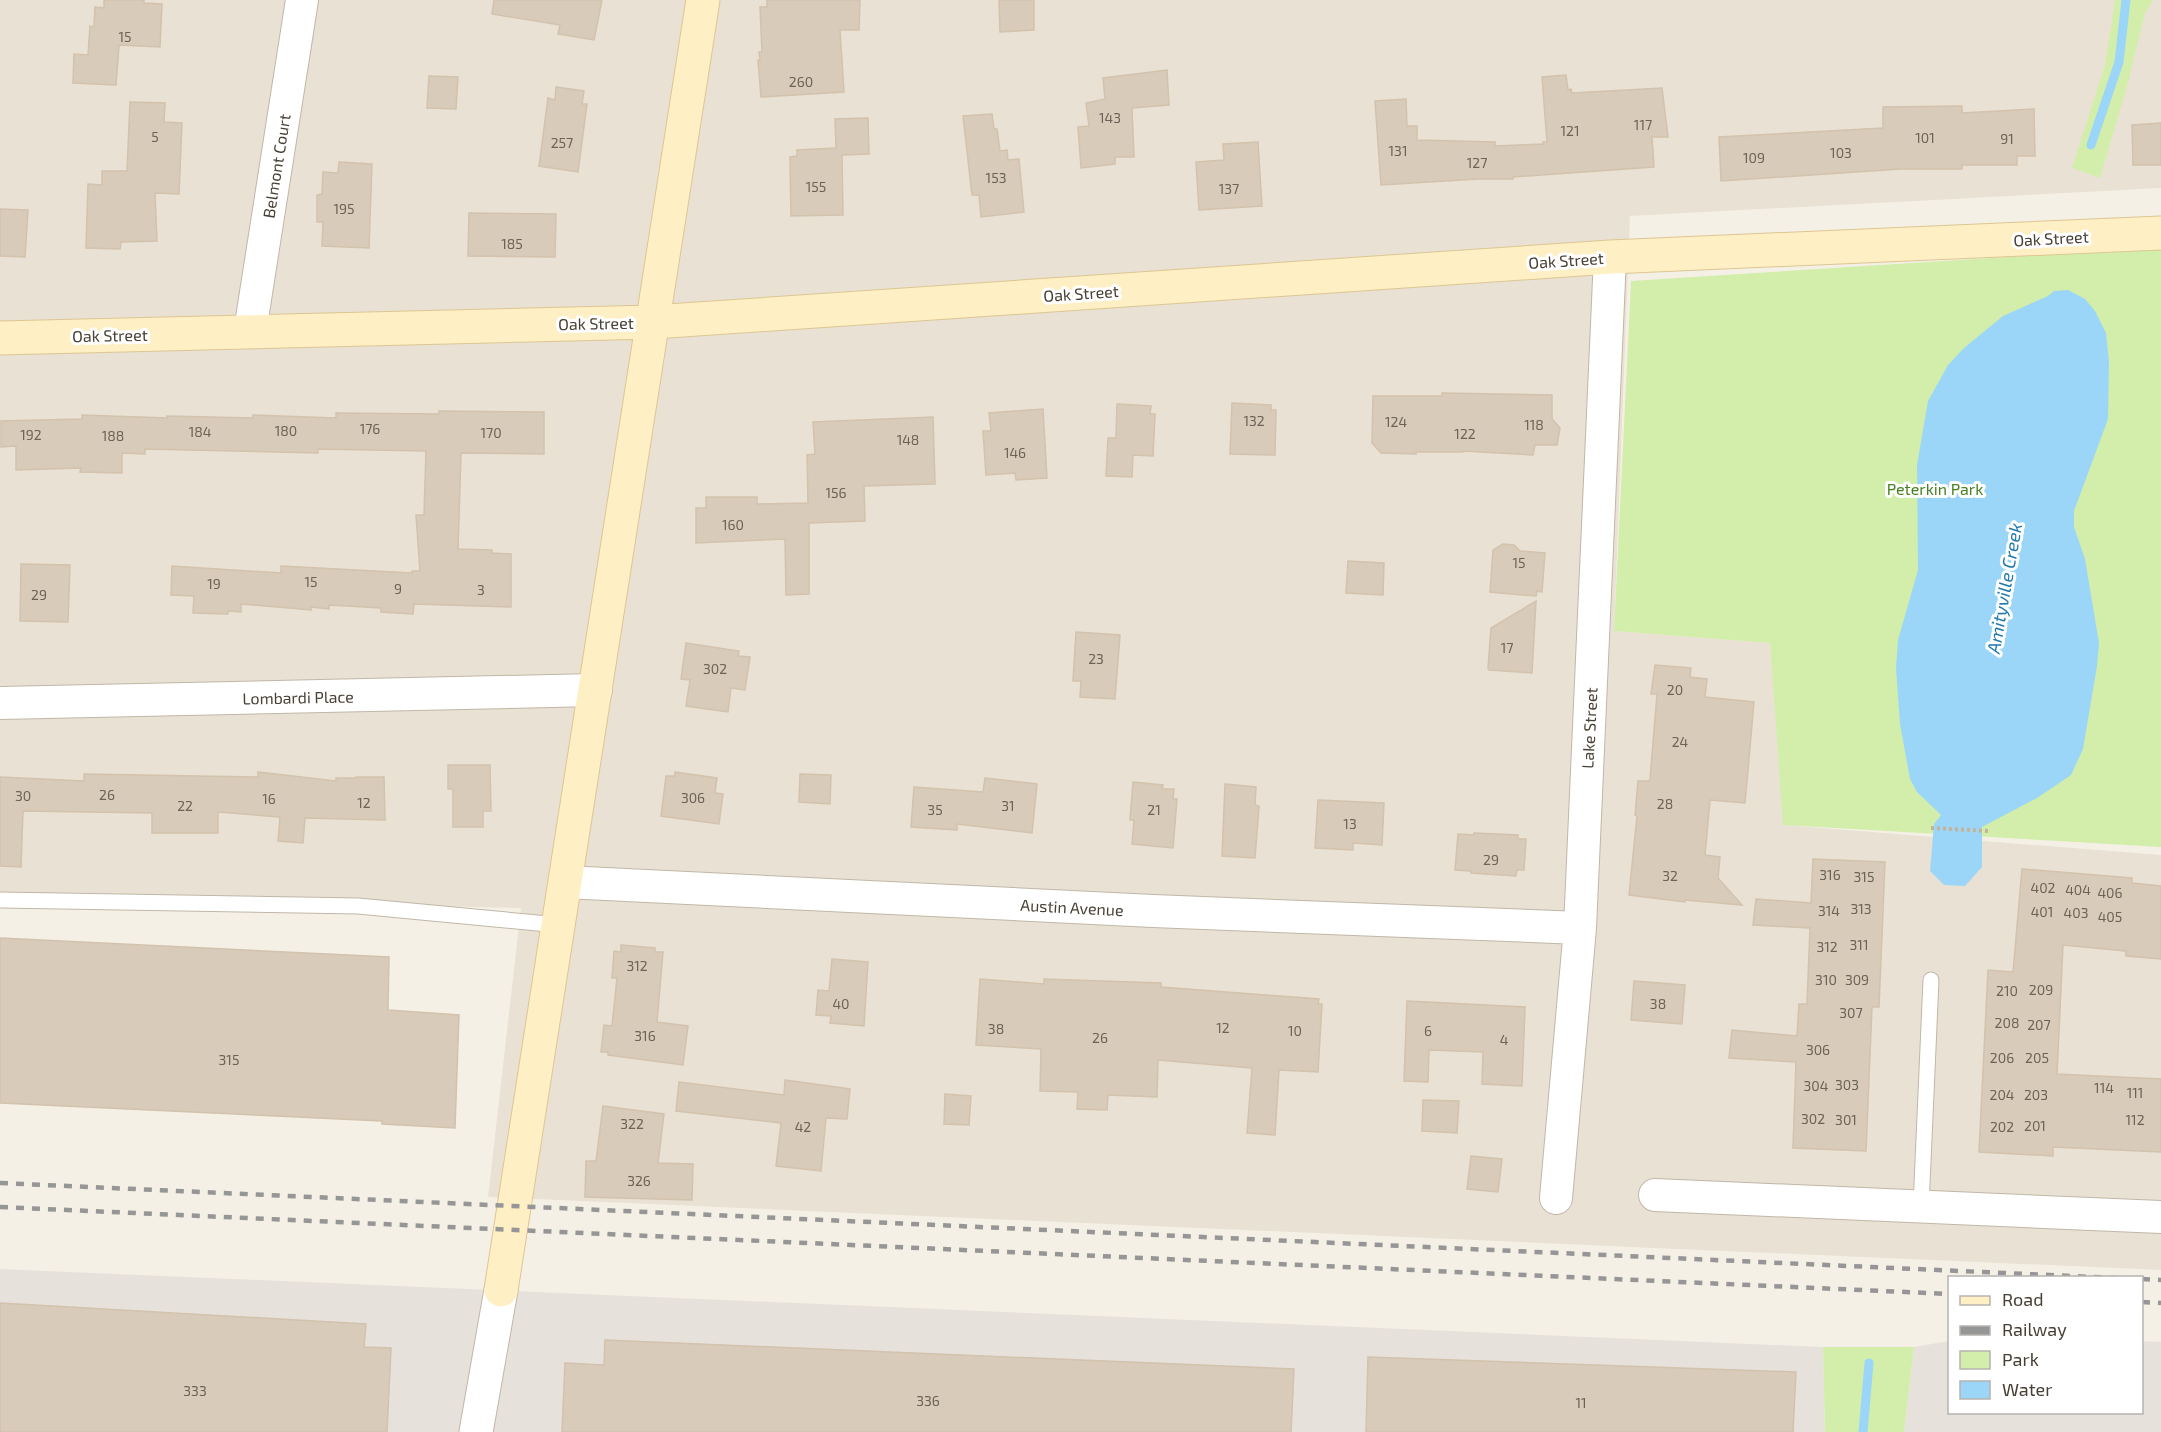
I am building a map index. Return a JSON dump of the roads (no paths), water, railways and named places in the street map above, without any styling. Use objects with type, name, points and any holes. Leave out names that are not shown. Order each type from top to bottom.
[{"type":"main road","points":[[501,1290],[703,0]]},
{"type":"main road","name":"Oak Street","points":[[0,338],[653,322],[1610,257],[2161,233]]},
{"type":"street","name":"Belmont Court","points":[[250,331],[302,0]]},
{"type":"street","name":"Lake Street","points":[[1556,1198],[1580,928],[1610,257]]},
{"type":"street","name":"Lombardi Place","points":[[0,704],[596,690]]},
{"type":"street","name":"Austin Avenue","points":[[566,882],[1153,912],[1580,928]]},
{"type":"street","points":[[1655,1195],[2161,1217]]},
{"type":"street","points":[[476,1432],[501,1290]]},
{"type":"lane","points":[[0,900],[358,906],[559,925]]},
{"type":"lane","points":[[1921,1207],[1931,980]]},
{"type":"water","points":[[2068,290],[2085,299],[2095,311],[2106,333],[2109,362],[2108,419],[2074,511],[2074,527],[2085,559],[2099,643],[2083,749],[2071,775],[2037,798],[1982,827],[1982,867],[1965,886],[1944,885],[1930,871],[1934,824],[1941,815],[1917,792],[1910,779],[1900,724],[1896,668],[1898,640],[1918,570],[1917,465],[1928,401],[1948,365],[1964,348],[2003,316],[2048,296],[2054,291]]},
{"type":"waterway","name":"Amityville Creek","points":[[2091,145],[2119,62],[2126,0]]},
{"type":"waterway","name":"Amityville Creek","points":[[1863,1432],[1869,1363]]},
{"type":"railway","points":[[0,1183],[2071,1276]]},
{"type":"railway","points":[[0,1207],[1948,1294]]},
{"type":"railway","points":[[2143,1279],[2161,1280]]},
{"type":"railway","points":[[2143,1302],[2161,1303]]},
{"type":"park label","name":"Peterkin Park","points":[[1935,488]]}]
